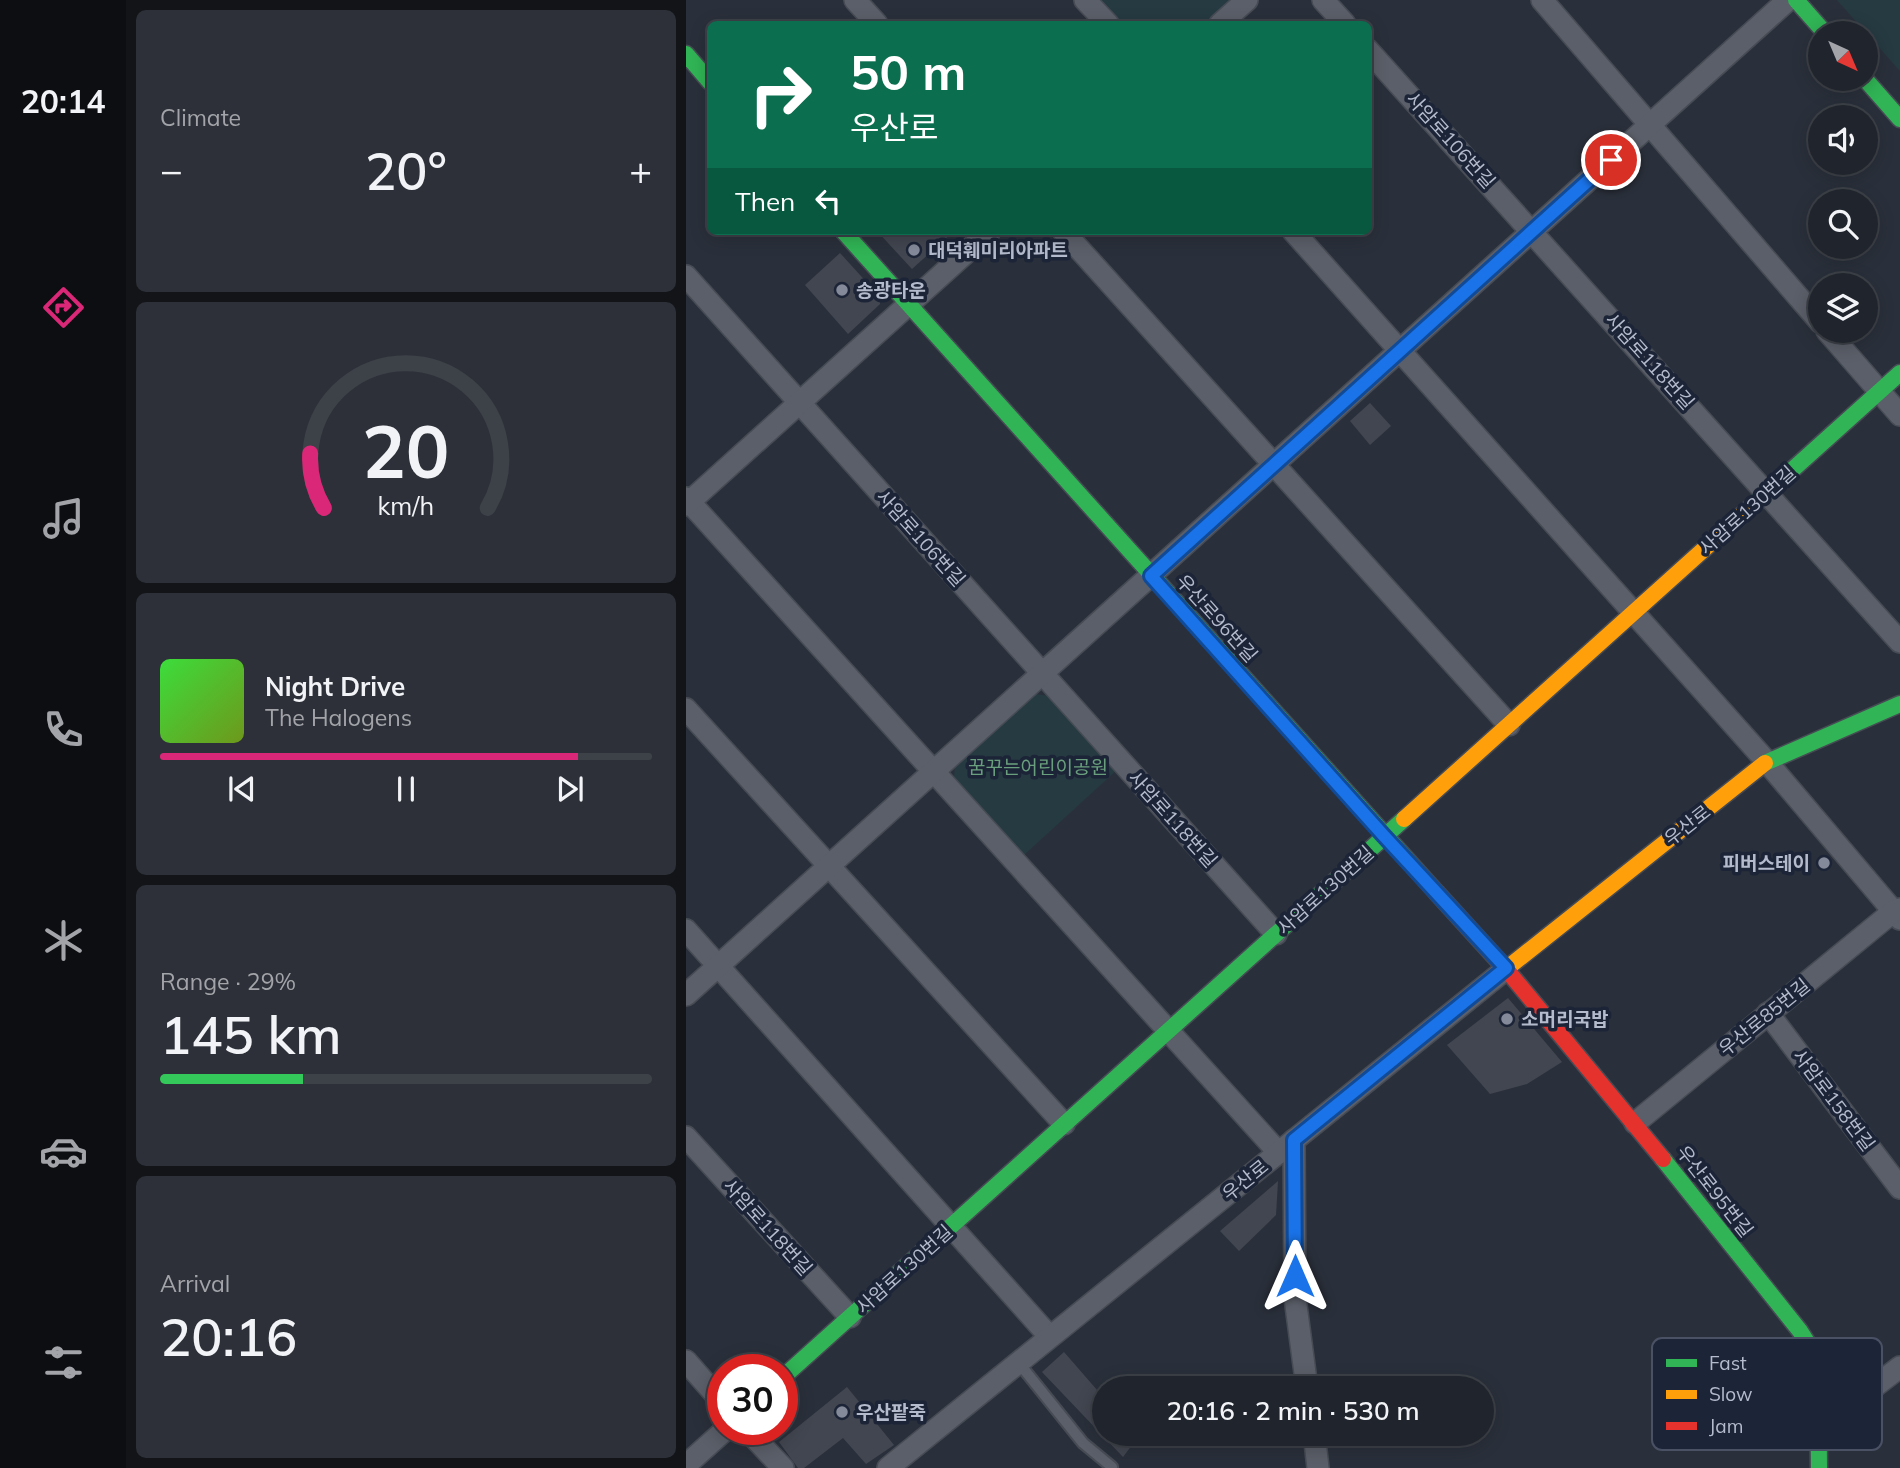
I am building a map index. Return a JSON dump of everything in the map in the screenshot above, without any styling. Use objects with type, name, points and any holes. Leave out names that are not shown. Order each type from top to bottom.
[{"type":"street","points":[[855,0],[874,21]]},
{"type":"street","points":[[1085,0],[1105,21]]},
{"type":"street","points":[[1223,21],[1247,0]]},
{"type":"street","points":[[1323,0],[1342,21]]},
{"type":"street","points":[[1542,0],[1808,308]]},
{"type":"street","points":[[686,995],[1788,0]]},
{"type":"street","points":[[1796,0],[1814,21]]},
{"type":"street","points":[[686,54],[707,78]]},
{"type":"street","name":"사암로106번길","points":[[1372,54],[1532,230]]},
{"type":"street","points":[[1876,91],[1900,119]]},
{"type":"street","name":"사암로118번길","points":[[1532,230],[1767,492]]},
{"type":"street","name":"우산로96번길","points":[[848,235],[1384,836],[1506,968]]},
{"type":"street","points":[[986,235],[687,502],[1168,1031],[1287,1147],[1295,1298],[1305,1376]]},
{"type":"street","points":[[1067,235],[1509,725]]},
{"type":"street","points":[[1297,235],[1767,762]]},
{"type":"street","name":"사암로106번길","points":[[686,276],[1043,673]]},
{"type":"street","points":[[1838,343],[1900,415]]},
{"type":"street","name":"사암로130번길","points":[[798,1364],[1900,373]]},
{"type":"street","points":[[1767,492],[1900,642]]},
{"type":"street","name":"사암로118번길","points":[[1043,673],[1276,934]]},
{"type":"street","name":"우산로","points":[[888,1468],[1506,968],[1767,762],[1900,704]]},
{"type":"street","points":[[686,709],[1064,1124]]},
{"type":"street","name":"우산로85번길","points":[[1635,1123],[1768,1013],[1898,913],[1767,762]]},
{"type":"street","points":[[686,930],[1049,1336]]},
{"type":"street","name":"우산로95번길","points":[[1506,968],[1635,1123],[1804,1338]]},
{"type":"street","name":"사암로158번길","points":[[1768,1013],[1900,1188]]},
{"type":"street","name":"사암로118번길","points":[[686,1137],[850,1317]]},
{"type":"street","points":[[686,1361],[707,1385]]},
{"type":"street","points":[[1882,1381],[1900,1367]]},
{"type":"street","points":[[686,1465],[708,1445]]},
{"type":"street","points":[[761,1445],[783,1468]]},
{"type":"street","points":[[1315,1446],[1318,1468]]},
{"type":"street","name":"우산로95번길","points":[[1819,1450],[1819,1468]]},
{"type":"lane","points":[[1018,1362],[1083,1443],[1112,1467]]},
{"type":"green space","points":[[1099,0],[1234,0],[1210,21],[1118,21]]},
{"type":"green space","points":[[1837,0],[1900,0],[1900,71],[1878,46],[1878,21],[1856,21]]},
{"type":"green space","name":"꿈꾸는어린이공원","points":[[1035,694],[1049,696],[1117,770],[1024,855],[954,779],[955,765]]},
{"type":"building","name":"대덕훼미리아파트","points":[[881,235],[950,235],[912,269]]},
{"type":"building","name":"송광타운","points":[[840,253],[880,297],[880,304],[848,334],[805,285]]},
{"type":"building","points":[[1370,403],[1391,426],[1370,445],[1350,421]]},
{"type":"building","name":"소머리국밥","points":[[1508,998],[1562,1062],[1527,1084],[1490,1094],[1447,1045]]},
{"type":"building","points":[[1278,1181],[1276,1215],[1239,1251],[1220,1231]]},
{"type":"building","points":[[1064,1352],[1092,1384],[1092,1424],[1042,1372]]},
{"type":"building","name":"우산팥죽","points":[[847,1387],[894,1445],[866,1464],[843,1438],[804,1468],[798,1468],[781,1445],[798,1445],[798,1427]]},
{"type":"building","points":[[1113,1446],[1131,1446],[1123,1457]]},
{"type":"traffic: fast","points":[[1796,0],[1814,21]]},
{"type":"traffic: fast","points":[[686,54],[707,78]]},
{"type":"traffic: fast","points":[[1876,91],[1900,119]]},
{"type":"traffic: fast","points":[[847,235],[1437,893]]},
{"type":"traffic: fast","points":[[1752,506],[1900,373]]},
{"type":"traffic: fast","points":[[1765,763],[1900,704]]},
{"type":"traffic: fast","points":[[798,1364],[1404,819]]},
{"type":"traffic: fast","points":[[1663,1159],[1804,1338]]},
{"type":"traffic: fast","points":[[1819,1450],[1819,1468]]},
{"type":"traffic: slow","points":[[1404,819],[1752,506]]},
{"type":"traffic: slow","points":[[1506,969],[1765,763]]},
{"type":"traffic: jam","points":[[1437,893],[1506,969],[1663,1159]]},
{"type":"place","name":"대덕훼미리아파트","points":[[914,250]]},
{"type":"place","name":"송광타운","points":[[842,290]]},
{"type":"place","name":"피버스테이","points":[[1824,863]]},
{"type":"place","name":"소머리국밥","points":[[1507,1019]]},
{"type":"place","name":"우산팥죽","points":[[842,1412]]},
{"type":"route","points":[[1295,1276],[1294,1140],[1506,968],[1151,576],[1611,160]]}]
